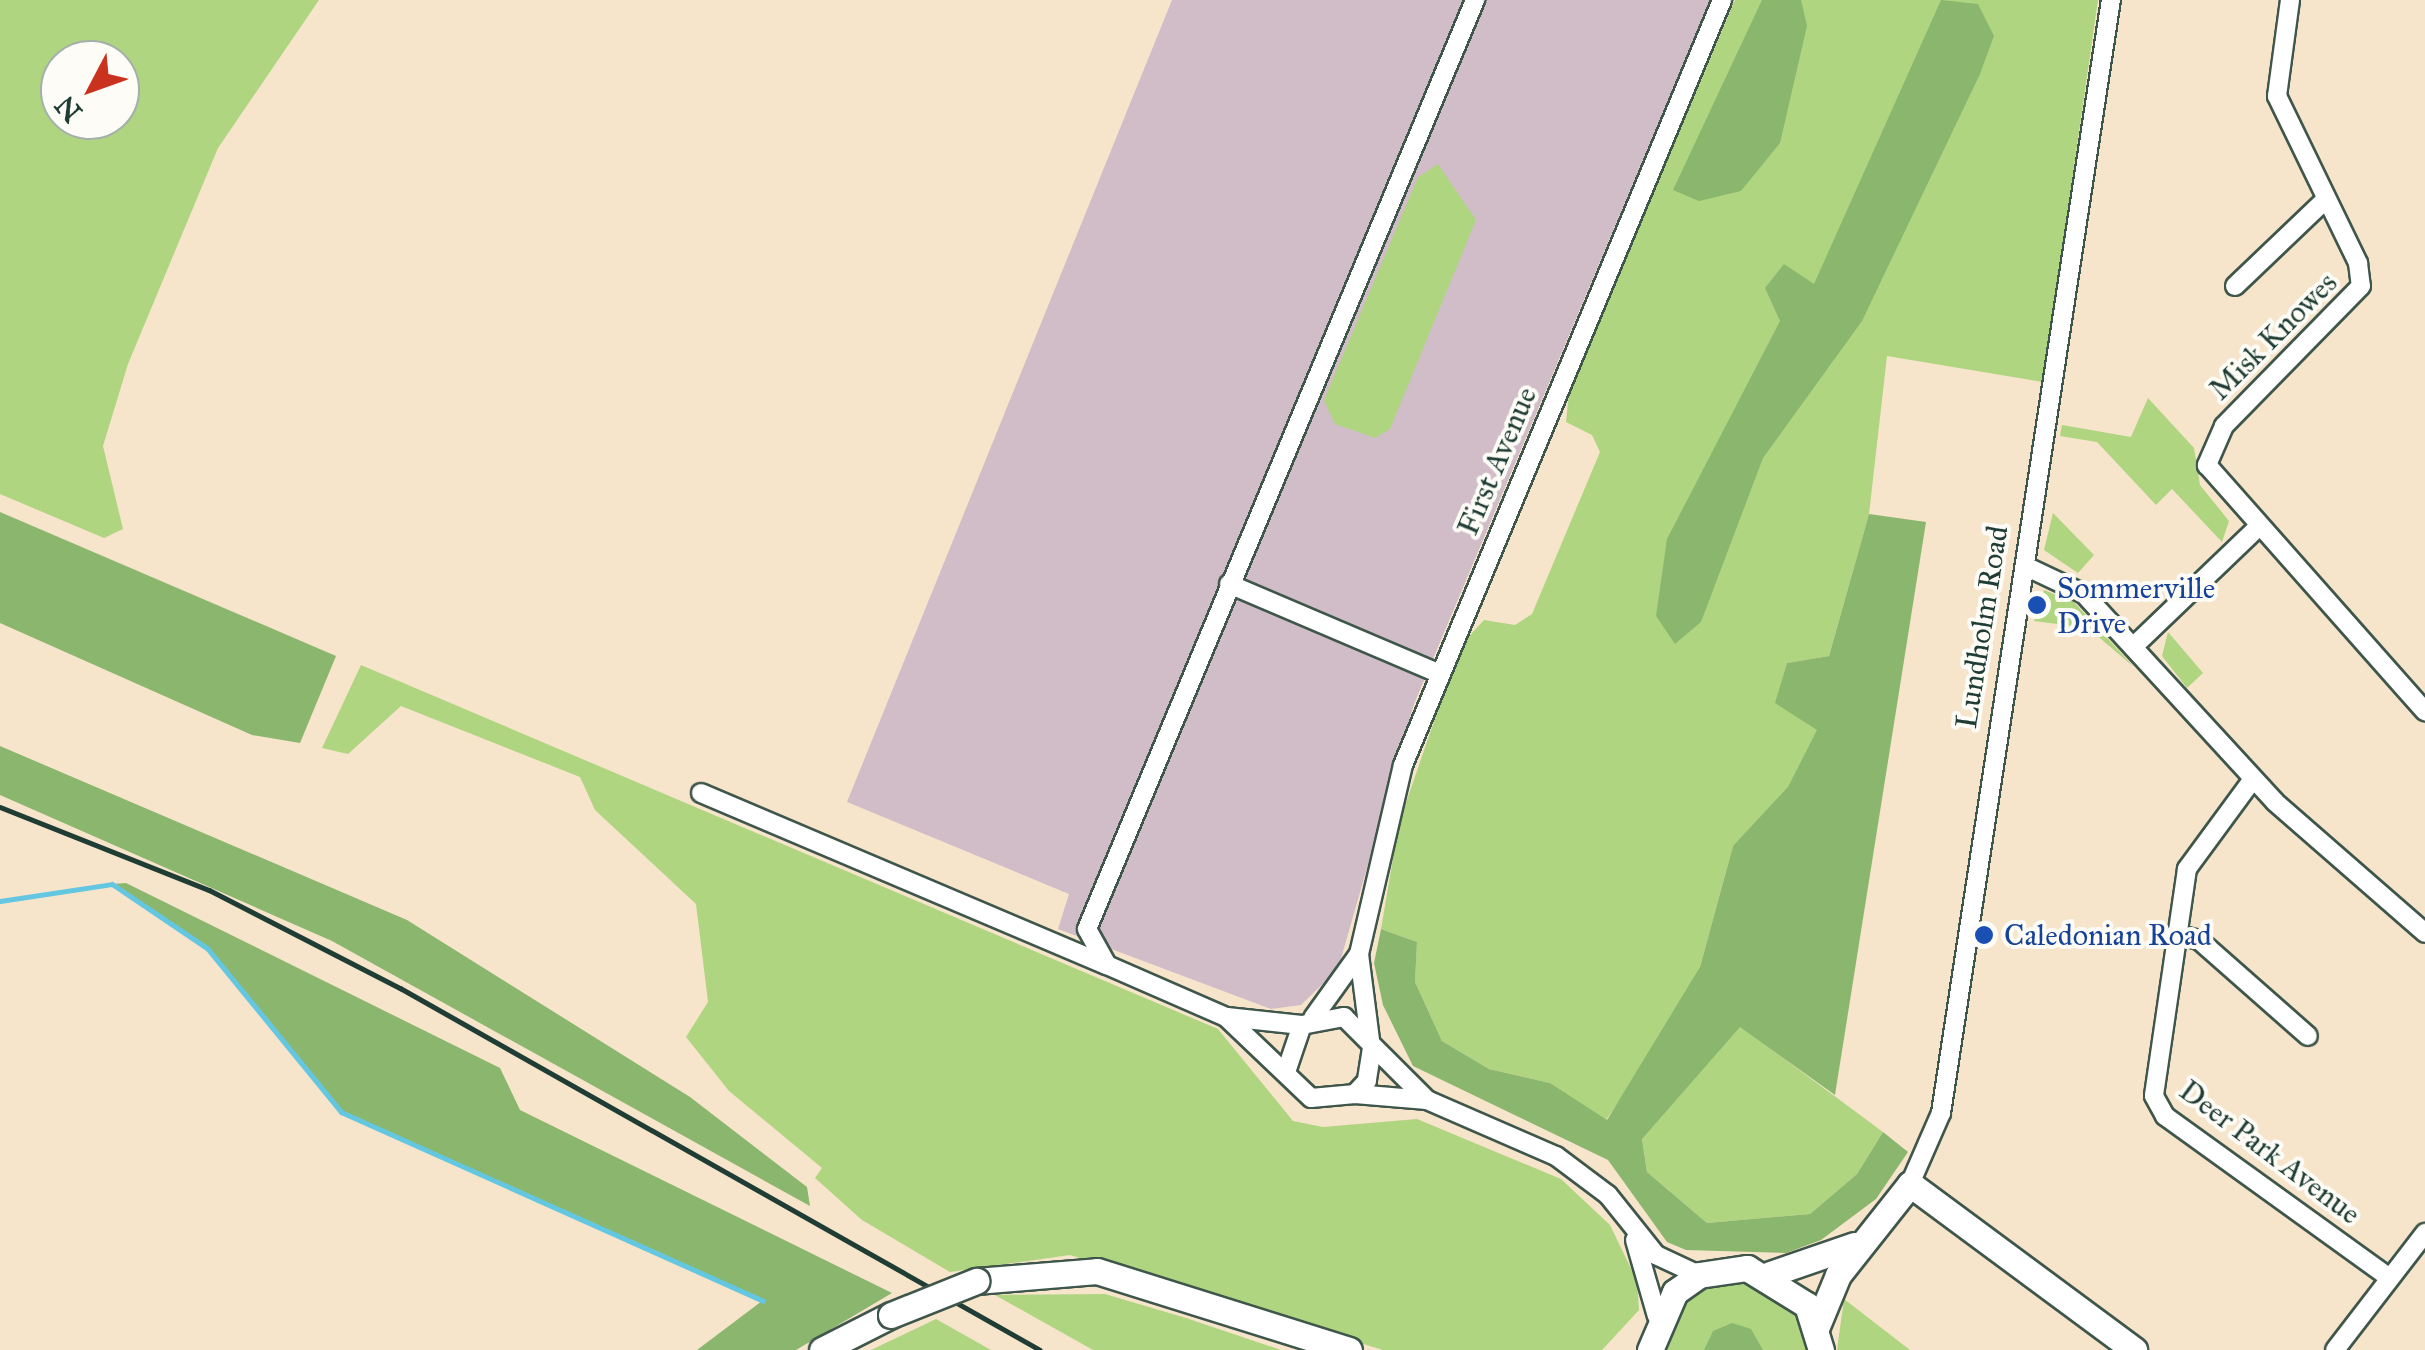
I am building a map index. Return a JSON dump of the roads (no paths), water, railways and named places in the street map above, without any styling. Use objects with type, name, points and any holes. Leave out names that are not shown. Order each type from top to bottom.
[{"type":"main road","name":"Lundholm Road","points":[[1819,1338],[1862,1241],[1910,1184]]},
{"type":"main road","points":[[1910,1184],[2134,1350]]},
{"type":"main road","points":[[1648,1338],[1699,1275],[1770,1274],[1862,1241]]},
{"type":"main road","points":[[822,1350],[891,1315],[976,1281],[1097,1272],[1349,1350]]},
{"type":"main road","points":[[1770,1274],[1819,1338]]},
{"type":"street","points":[[1107,965],[1087,928],[1093,908],[1475,0]]},
{"type":"street","name":"First Avenue","points":[[1371,1044],[1359,954],[1403,765],[1438,673],[1722,0]]},
{"type":"street","name":"Lundholm Road","points":[[1910,1184],[1942,1113],[2111,0]]},
{"type":"street","name":"Misk Knowes","points":[[2290,0],[2275,87],[2358,263],[2356,298],[2224,426],[2207,454],[2215,483],[2425,711]]},
{"type":"street","points":[[2235,286],[2326,199]]},
{"type":"street","points":[[2133,646],[2257,528]]},
{"type":"street","points":[[2025,566],[2076,588],[2253,779],[2425,934]]},
{"type":"street","points":[[1229,584],[1438,673]]},
{"type":"street","name":"Deer Park Avenue","points":[[2253,779],[2192,852],[2175,934],[2154,1088],[2160,1110],[2390,1278]]},
{"type":"street","points":[[700,793],[1226,1017],[1287,1069],[1311,1098],[1355,1094],[1427,1100],[1556,1156],[1673,1268],[1699,1275]]},
{"type":"street","points":[[2175,934],[2198,940],[2308,1036]]},
{"type":"street","name":"First Avenue","points":[[1307,1021],[1359,954]]},
{"type":"street","points":[[1226,1017],[1307,1021],[1344,1017],[1427,1100]]},
{"type":"street","points":[[1287,1069],[1307,1021]]},
{"type":"street","points":[[1355,1094],[1367,1081],[1371,1044]]},
{"type":"street","points":[[1627,1223],[1648,1338]]},
{"type":"street","points":[[2336,1350],[2425,1233]]},
{"type":"waterway","points":[[0,901],[112,884],[207,948],[341,1112],[763,1301]]},
{"type":"railway","points":[[0,807],[209,890],[400,988],[1040,1350]]},
{"type":"place","name":"Sommerville Drive","points":[[2037,605]]},
{"type":"place","name":"Caledonian Road","points":[[1984,935]]}]
